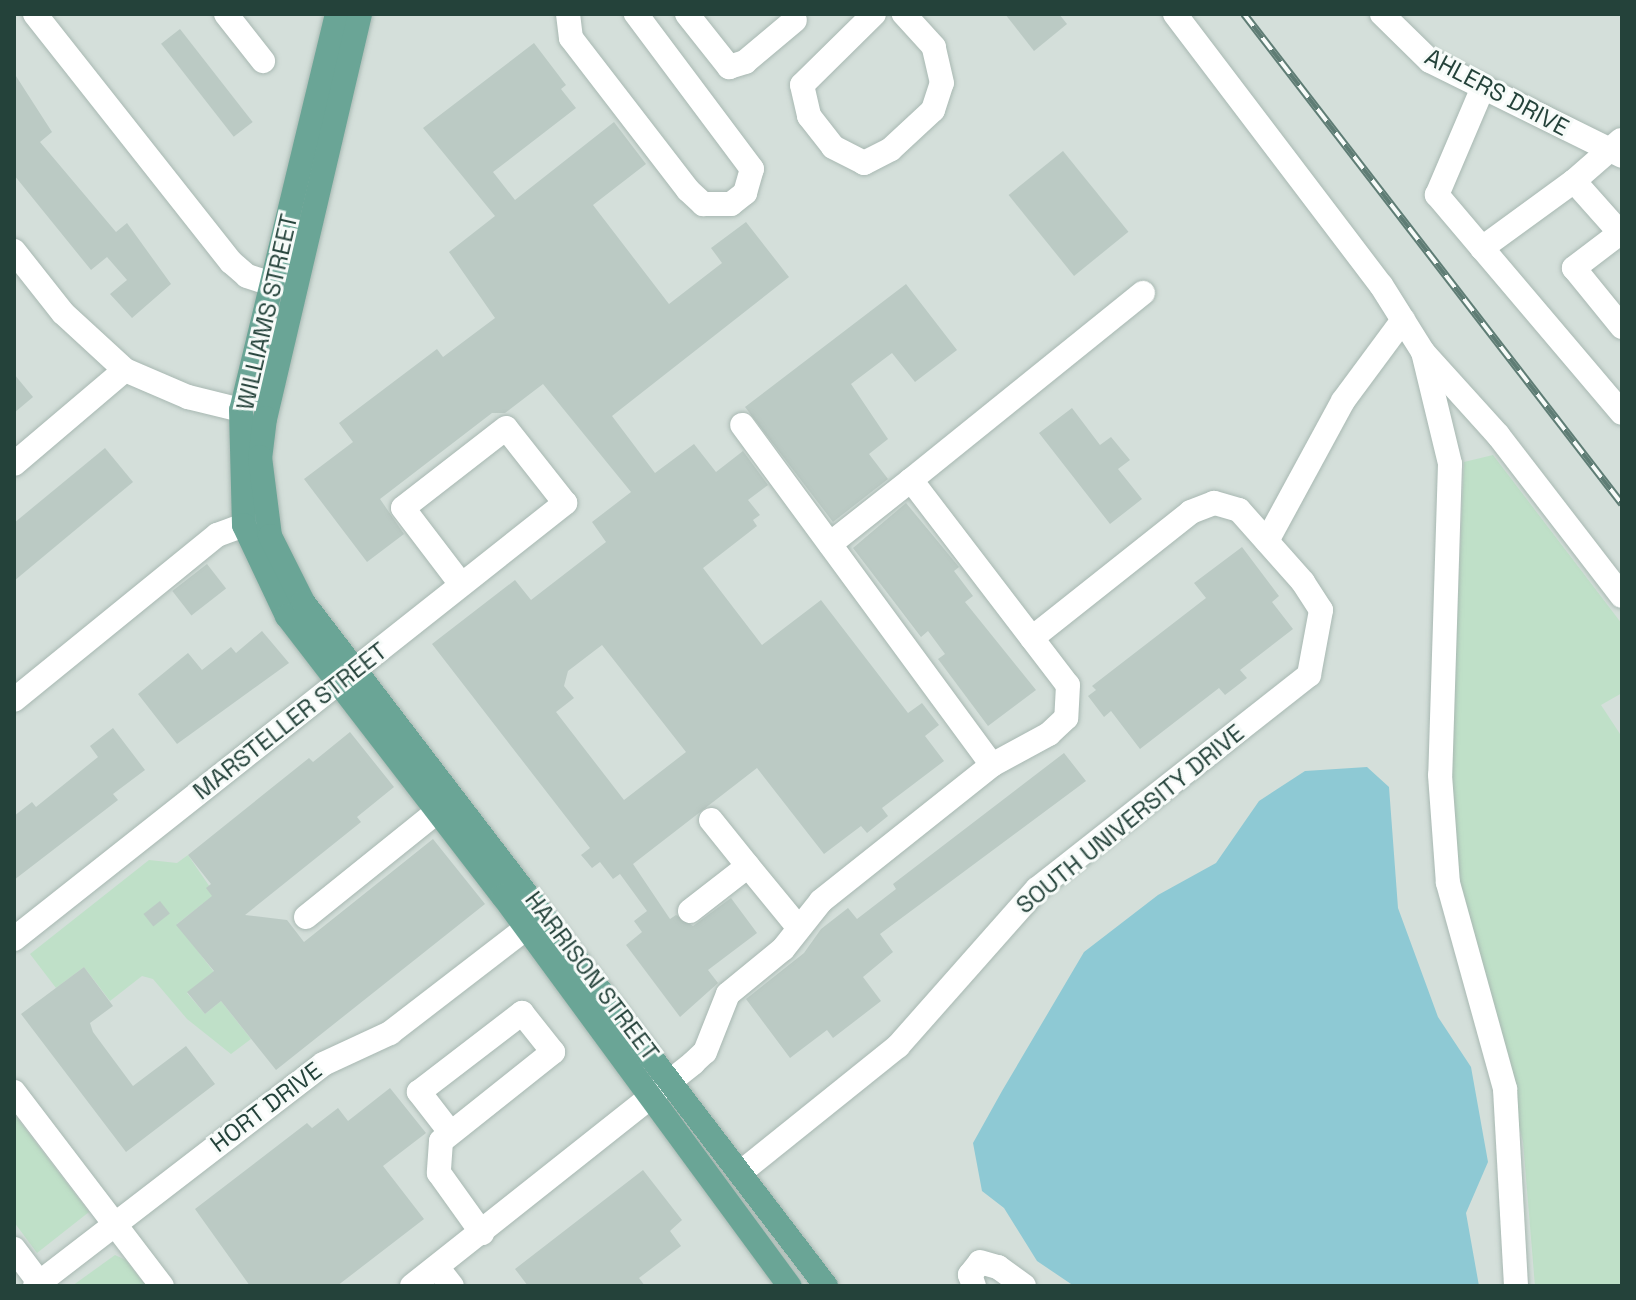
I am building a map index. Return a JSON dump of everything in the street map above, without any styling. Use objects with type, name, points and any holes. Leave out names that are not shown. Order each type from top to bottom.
[{"type":"main road","name":"WILLIAMS STREET","points":[[337,14],[241,410],[244,525],[287,616],[347,676]]},
{"type":"main road","name":"WILLIAMS STREET","points":[[347,676],[283,569],[263,503],[260,457],[360,14]]},
{"type":"main road","name":"HARRISON STREET","points":[[347,676],[438,811],[790,1286]]},
{"type":"main road","name":"HARRISON STREET","points":[[347,676],[545,914],[826,1286]]},
{"type":"street","points":[[35,14],[231,262],[247,276],[272,284]]},
{"type":"street","points":[[226,14],[263,61]]},
{"type":"street","points":[[568,14],[571,38],[688,190],[703,204],[731,204],[745,193],[752,169],[636,14]]},
{"type":"street","points":[[687,14],[729,67],[745,62],[795,20]]},
{"type":"street","points":[[874,14],[802,85],[809,116],[833,147],[864,163],[891,149],[933,110],[942,83],[934,47],[904,14]]},
{"type":"street","points":[[1175,14],[1403,320],[1423,352],[1498,435],[1622,596]]},
{"type":"street","name":"AHLERS DRIVE","points":[[1382,14],[1430,61],[1619,148]]},
{"type":"street","points":[[1483,87],[1437,195],[1622,413]]},
{"type":"street","points":[[1482,248],[1619,148]]},
{"type":"street","points":[[1574,181],[1621,234],[1574,268],[1622,327]]},
{"type":"street","points":[[14,251],[63,313],[125,370],[188,397],[241,410]]},
{"type":"street","points":[[830,544],[1143,293]]},
{"type":"street","points":[[1267,541],[1343,401],[1403,320]]},
{"type":"street","points":[[1423,352],[1450,464],[1440,775],[1448,883],[1505,1089],[1516,1286]]},
{"type":"street","points":[[14,464],[125,370]]},
{"type":"street","points":[[742,425],[992,765]]},
{"type":"street","name":"MARSTELLER STREET","points":[[14,939],[565,503],[506,428],[403,508],[461,584]]},
{"type":"street","points":[[412,1286],[445,1276],[482,1233],[652,1100],[705,1052],[728,994],[783,949],[821,901],[992,765],[1049,734],[1066,718],[1068,685],[911,480]]},
{"type":"street","name":"SOUTH UNIVERSITY DRIVE","points":[[740,1173],[898,1046],[1037,889],[1313,670],[1319,602],[1239,510],[1214,503],[1203,506],[1032,638]]},
{"type":"street","points":[[14,700],[217,535],[244,525]]},
{"type":"street","points":[[306,917],[438,811]]},
{"type":"street","points":[[711,820],[799,928]]},
{"type":"street","points":[[690,911],[748,866]]},
{"type":"street","name":"HORT DRIVE","points":[[39,1285],[314,1070],[390,1033],[545,914]]},
{"type":"street","points":[[450,1132],[419,1092],[522,1013],[553,1052],[441,1141],[439,1173],[482,1233]]},
{"type":"street","points":[[14,1092],[162,1286]]},
{"type":"street","points":[[14,1249],[39,1285]]},
{"type":"street","points":[[974,1286],[970,1275],[980,1262],[998,1267],[1024,1286]]},
{"type":"shaded area","points":[[14,14],[1622,14],[1622,1286],[14,1286]]},
{"type":"green space","points":[[1493,455],[1622,624],[1622,693],[1601,705],[1622,737],[1622,1286],[1535,1286],[1523,1142],[1459,889],[1450,789],[1464,462]]},
{"type":"green space","points":[[188,855],[240,931],[205,902],[177,924],[217,976],[212,973],[187,993],[205,1014],[221,1001],[251,1039],[231,1054],[187,1019],[153,979],[142,976],[110,1001],[84,967],[56,988],[30,954],[149,860],[177,863]]},
{"type":"green space","points":[[14,1114],[89,1212],[37,1253],[14,1222]]},
{"type":"green space","points":[[115,1255],[126,1260],[146,1286],[72,1286]]},
{"type":"water","points":[[1367,767],[1389,787],[1398,908],[1438,1017],[1471,1067],[1488,1162],[1466,1213],[1479,1286],[1074,1286],[1037,1261],[1004,1208],[982,1191],[973,1143],[1002,1091],[1084,952],[1158,895],[1216,863],[1259,801],[1305,771]]},
{"type":"building","points":[[1005,14],[1059,14],[1067,24],[1034,51]]},
{"type":"building","points":[[180,29],[253,122],[234,137],[161,44]]},
{"type":"building","points":[[534,43],[566,85],[561,89],[576,108],[493,172],[515,200],[614,122],[646,164],[593,205],[669,304],[722,263],[711,248],[746,222],[789,277],[612,416],[655,473],[694,444],[716,472],[743,451],[768,485],[748,500],[760,515],[753,520],[757,526],[703,568],[762,645],[821,600],[908,713],[922,703],[939,725],[925,736],[944,761],[882,808],[888,816],[867,833],[861,826],[824,854],[757,768],[633,864],[670,919],[676,915],[693,926],[731,898],[757,933],[708,970],[718,983],[680,1017],[626,945],[642,932],[634,921],[647,911],[620,874],[613,879],[600,862],[592,868],[581,855],[590,848],[432,644],[515,580],[531,600],[606,542],[592,522],[631,492],[543,384],[505,413],[492,413],[380,499],[404,534],[367,562],[304,479],[353,442],[339,423],[437,349],[443,357],[495,318],[449,252],[495,216],[423,128]],"holes":[[[602,645],[686,752],[624,800],[556,712],[574,698],[564,686],[568,671]]]},
{"type":"building","points":[[14,73],[52,132],[40,142],[116,232],[127,223],[171,284],[132,318],[110,294],[127,280],[107,257],[91,270],[14,175]]},
{"type":"building","points":[[1063,151],[1128,232],[1074,276],[1009,195]]},
{"type":"building","points":[[906,284],[957,350],[915,382],[892,353],[851,384],[888,439],[869,454],[888,479],[833,522],[745,407]]},
{"type":"building","points":[[14,374],[33,397],[14,413]]},
{"type":"building","points":[[1072,408],[1100,445],[1111,437],[1130,460],[1118,469],[1142,499],[1110,524],[1039,433]]},
{"type":"building","points":[[105,448],[133,482],[14,581],[14,523]]},
{"type":"building","points":[[906,503],[959,567],[954,571],[973,596],[965,602],[1036,690],[988,726],[938,659],[945,654],[928,631],[921,637],[853,548]]},
{"type":"building","points":[[1242,547],[1279,596],[1272,602],[1293,629],[1240,670],[1247,678],[1225,695],[1219,688],[1140,749],[1111,711],[1104,717],[1088,696],[1096,690],[1092,686],[1206,598],[1194,583]]},
{"type":"building","points":[[207,564],[226,588],[191,616],[172,591]]},
{"type":"building","points":[[262,631],[289,663],[177,744],[138,694],[188,653],[202,670],[231,647],[236,653]]},
{"type":"building","points":[[113,728],[145,770],[113,794],[118,800],[14,880],[14,816],[32,802],[36,807],[98,757],[90,746]]},
{"type":"building","points":[[350,732],[394,787],[357,817],[361,822],[245,915],[287,920],[304,942],[433,839],[485,904],[276,1070],[221,1001],[205,1014],[187,992],[214,971],[176,925],[212,896],[206,888],[211,884],[188,855],[309,758],[313,762]]},
{"type":"building","points":[[1064,753],[1086,781],[880,934],[893,952],[863,977],[881,1001],[833,1038],[827,1030],[790,1058],[746,999],[804,953],[821,929],[848,908],[857,919],[896,889],[893,884]]},
{"type":"building","points":[[160,901],[170,914],[153,927],[143,914]]},
{"type":"building","points":[[84,967],[113,1006],[90,1023],[93,1032],[133,1086],[186,1046],[215,1084],[126,1152],[21,1014]]},
{"type":"building","points":[[390,1088],[426,1133],[383,1166],[424,1219],[337,1286],[250,1286],[195,1209],[307,1123],[312,1128],[338,1108],[348,1121]]},
{"type":"building","points":[[643,1170],[682,1220],[670,1231],[681,1246],[639,1278],[645,1286],[528,1286],[515,1269]]},
{"type":"railway","points":[[1244,14],[1622,504]]}]
